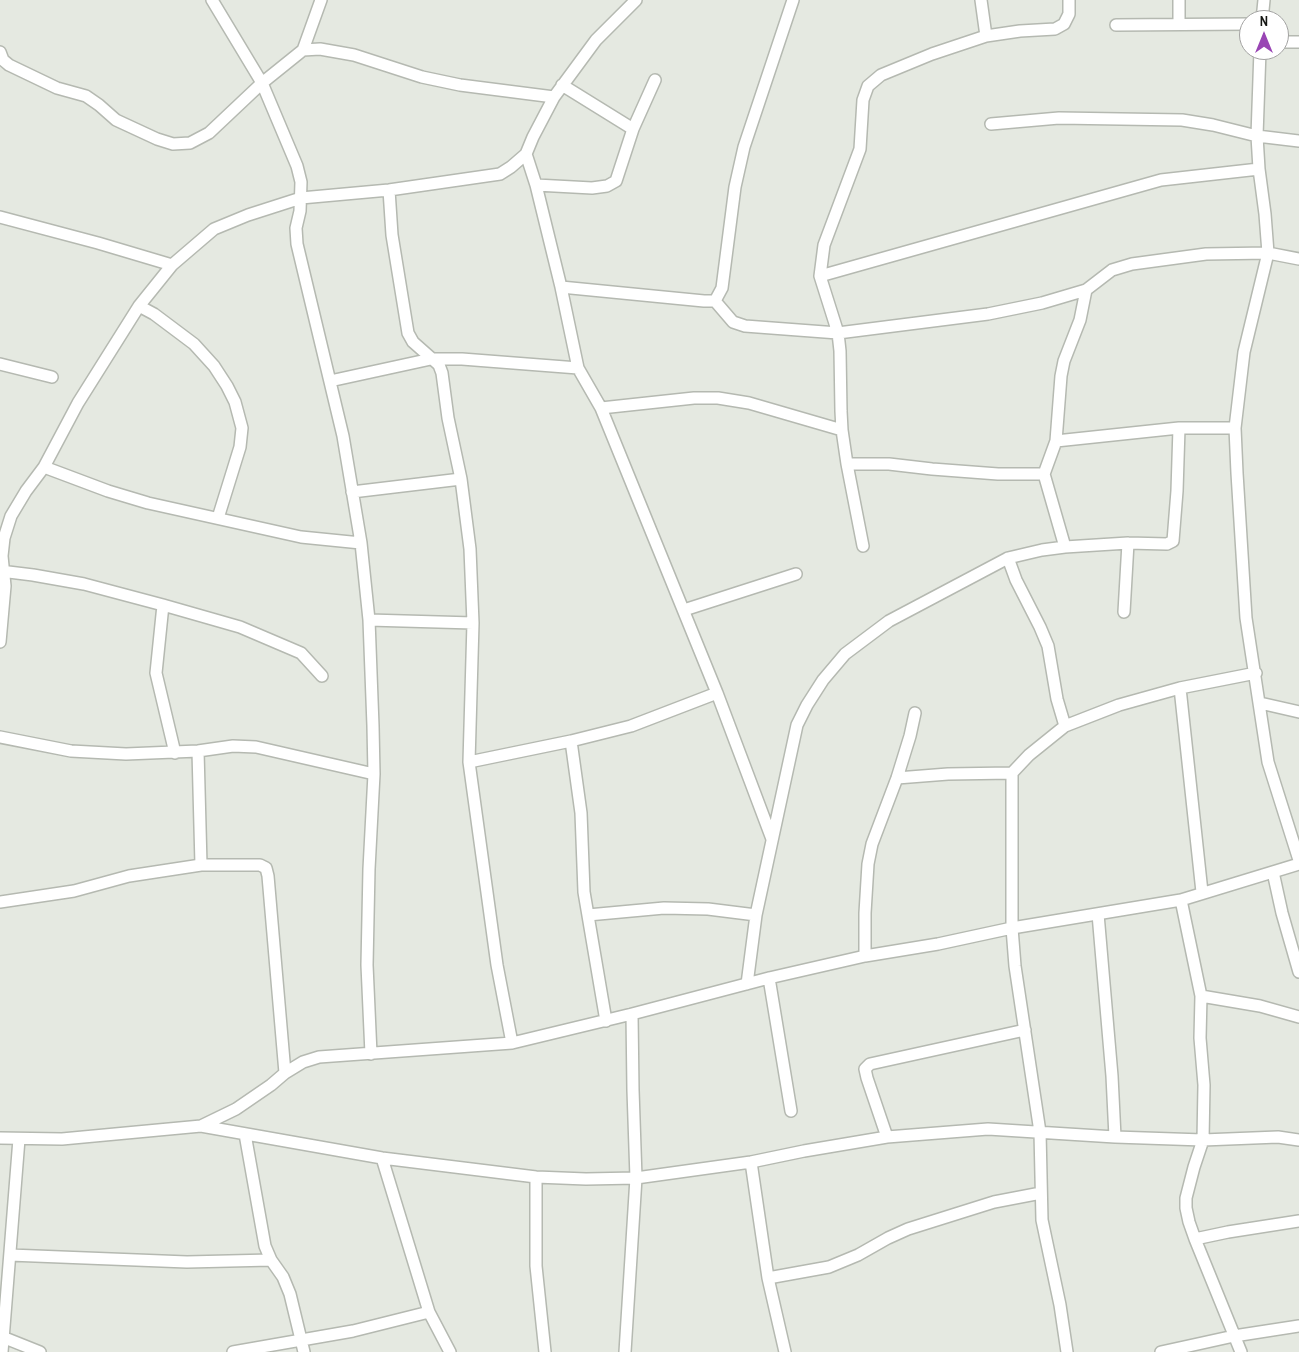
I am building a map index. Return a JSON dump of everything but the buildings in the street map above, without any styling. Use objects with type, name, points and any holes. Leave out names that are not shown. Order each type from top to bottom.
[{"type":"street","points":[[212,0],[262,83],[297,166],[301,182],[300,211],[296,228],[297,244],[343,436],[361,542],[369,620],[374,774],[369,869],[368,965],[371,1054]]},
{"type":"street","points":[[0,52],[3,60],[9,65],[56,88],[86,96],[116,120],[156,139],[174,144],[190,143],[209,133],[262,83],[303,50],[321,0]]},
{"type":"street","points":[[0,642],[4,586],[2,556],[4,538],[11,516],[26,491],[44,467],[78,403],[139,306],[172,265],[214,229],[248,215],[300,198],[389,190],[500,174],[511,168],[526,154],[533,137],[562,85],[596,40],[636,0]]},
{"type":"street","points":[[715,301],[722,288],[735,187],[744,147],[793,0]]},
{"type":"street","points":[[981,0],[986,36]]},
{"type":"street","points":[[863,546],[842,430],[838,332],[820,276],[824,245],[860,150],[863,100],[868,86],[881,76],[907,64],[986,36],[1020,30],[1055,29],[1064,24],[1069,14],[1070,0]]},
{"type":"street","points":[[1179,0],[1179,23]]},
{"type":"street","points":[[1116,25],[1239,24]]},
{"type":"street","points":[[303,50],[320,48],[354,55],[422,77],[460,85],[554,97]]},
{"type":"street","points":[[202,1126],[236,1109],[303,1062],[319,1057],[512,1043],[606,1021],[768,978],[865,956],[938,944],[1012,928],[1180,900],[1273,872],[1299,862],[1268,762],[1256,673],[1246,618],[1235,428],[1244,352],[1268,253],[1257,136],[1260,60]]},
{"type":"street","points":[[536,184],[592,188],[607,186],[616,181],[632,129],[655,80]]},
{"type":"street","points":[[562,85],[632,129]]},
{"type":"street","points":[[991,124],[1059,118],[1182,120],[1213,125],[1257,136],[1299,141]]},
{"type":"street","points":[[526,154],[536,184],[562,287],[578,368],[601,408],[684,610],[773,840]]},
{"type":"street","points":[[820,276],[1161,180],[1259,169]]},
{"type":"street","points":[[389,190],[392,235],[408,332],[413,342],[439,365],[442,373],[448,418],[461,479],[470,549],[473,623],[469,762],[497,965],[512,1043]]},
{"type":"street","points":[[0,217],[172,265]]},
{"type":"street","points":[[562,287],[715,301],[733,322],[745,326],[838,332],[988,314],[1042,303],[1086,290],[1112,270],[1132,264],[1206,254],[1268,253],[1299,259]]},
{"type":"street","points":[[1064,547],[1044,474],[1056,441],[1064,361],[1080,320],[1086,290]]},
{"type":"street","points":[[139,306],[194,344],[214,366],[235,402],[242,428],[240,447],[218,518]]},
{"type":"street","points":[[330,381],[431,359],[462,359],[578,368]]},
{"type":"street","points":[[0,364],[52,377]]},
{"type":"street","points":[[601,408],[694,398],[718,398],[749,403],[842,430]]},
{"type":"street","points":[[1056,441],[1179,428],[1235,428]]},
{"type":"street","points":[[747,984],[756,915],[797,725],[823,680],[845,654],[889,621],[1008,558],[1064,547],[1128,543],[1168,544],[1173,541],[1179,428]]},
{"type":"street","points":[[847,464],[889,464],[998,474],[1044,474]]},
{"type":"street","points":[[44,467],[148,503],[301,536],[361,542]]},
{"type":"street","points":[[352,492],[461,479]]},
{"type":"street","points":[[1124,612],[1128,543]]},
{"type":"street","points":[[1008,558],[1016,580],[1048,646],[1057,699],[1065,726]]},
{"type":"street","points":[[2,571],[84,584],[163,604],[240,627],[301,653],[322,676]]},
{"type":"street","points":[[684,610],[796,574]]},
{"type":"street","points":[[163,604],[156,673],[175,753]]},
{"type":"street","points":[[369,620],[473,623]]},
{"type":"street","points":[[1067,1352],[1060,1305],[1042,1220],[1040,1132],[1015,966],[1012,928],[1012,773],[1029,755],[1065,726],[1119,705],[1180,688],[1256,673]]},
{"type":"street","points":[[1180,688],[1202,892]]},
{"type":"street","points":[[469,762],[571,741],[631,726],[717,693]]},
{"type":"street","points":[[1260,703],[1299,712]]},
{"type":"street","points":[[865,956],[865,913],[871,850],[897,778],[915,713]]},
{"type":"street","points":[[0,737],[72,751],[126,754],[175,753],[233,746],[256,747],[374,774]]},
{"type":"street","points":[[571,741],[581,813],[582,869],[606,1021]]},
{"type":"street","points":[[198,751],[201,865]]},
{"type":"street","points":[[897,778],[948,774],[1012,773]]},
{"type":"street","points":[[0,902],[74,891],[129,876],[201,865],[249,864],[260,865],[266,868],[285,1073]]},
{"type":"street","points":[[1273,872],[1282,913],[1299,972]]},
{"type":"street","points":[[1180,900],[1201,996],[1200,1038],[1204,1085],[1203,1140],[1186,1198],[1189,1222],[1242,1352]]},
{"type":"street","points":[[588,915],[664,908],[708,909],[756,915]]},
{"type":"street","points":[[1098,914],[1112,1076],[1115,1138]]},
{"type":"street","points":[[768,978],[791,1111]]},
{"type":"street","points":[[1201,996],[1260,1006],[1299,1017]]},
{"type":"street","points":[[625,1352],[636,1178],[632,1090],[632,1014]]},
{"type":"street","points":[[887,1138],[867,1078],[865,1069],[870,1064],[1025,1030]]},
{"type":"street","points":[[0,1138],[62,1139],[202,1126],[382,1158],[536,1177],[586,1180],[636,1178],[751,1162],[804,1151],[887,1138],[988,1128],[1115,1138],[1203,1140],[1278,1137],[1298,1139]]},
{"type":"street","points":[[245,1134],[265,1246],[271,1260],[283,1277],[290,1294],[303,1346]]},
{"type":"street","points":[[2,1352],[19,1139]]},
{"type":"street","points":[[382,1158],[429,1312],[450,1352]]},
{"type":"street","points":[[751,1162],[768,1278],[786,1352]]},
{"type":"street","points":[[536,1177],[536,1266],[545,1352]]},
{"type":"street","points":[[768,1278],[829,1267],[858,1255],[908,1229],[994,1202],[1041,1193]]},
{"type":"street","points":[[1195,1239],[1299,1221]]},
{"type":"street","points":[[10,1255],[187,1262],[271,1260]]},
{"type":"street","points":[[233,1352],[303,1346],[429,1312]]},
{"type":"street","points":[[1161,1352],[1234,1336],[1299,1326]]},
{"type":"street","points":[[2,1337],[40,1352]]}]
